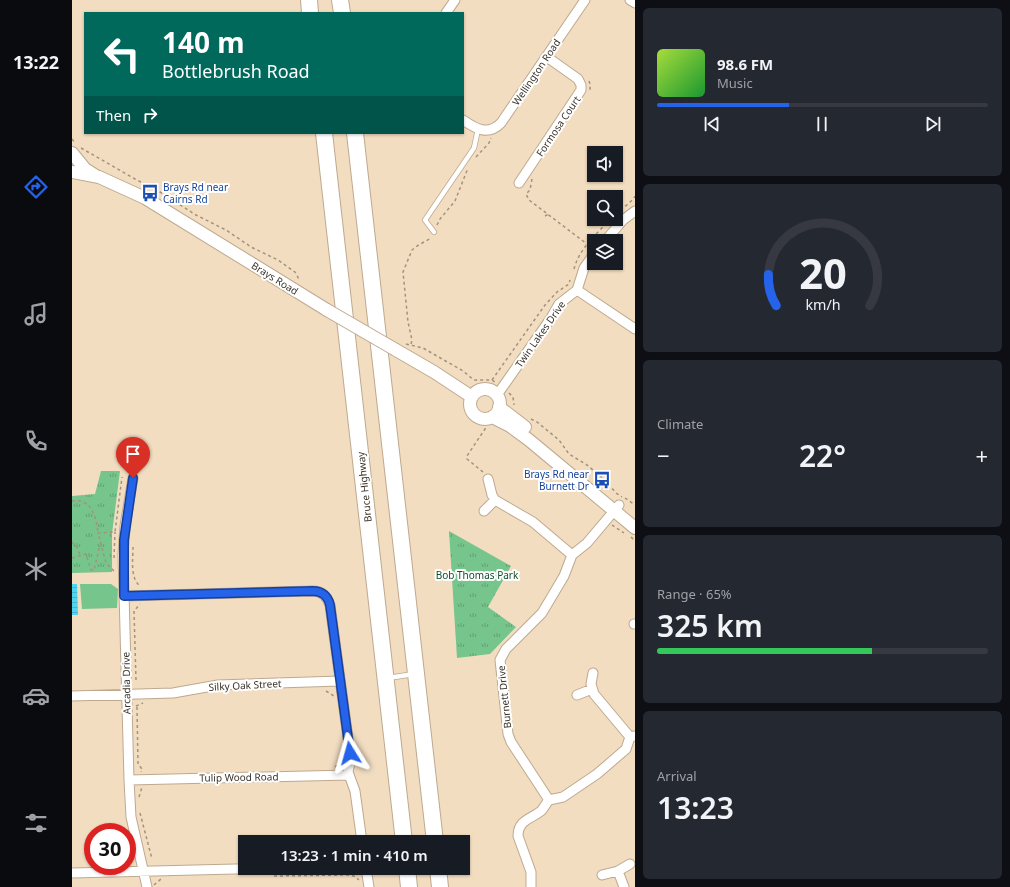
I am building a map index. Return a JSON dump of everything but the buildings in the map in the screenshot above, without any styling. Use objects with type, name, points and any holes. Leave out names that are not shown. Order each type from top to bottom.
[{"type":"highway","points":[[308,0],[310,12]]},
{"type":"highway","points":[[340,0],[342,12]]},
{"type":"highway","name":"Bruce Highway","points":[[324,134],[403,835]]},
{"type":"highway","points":[[355,134],[434,835]]},
{"type":"highway","points":[[408,875],[409,887]]},
{"type":"highway","points":[[439,875],[440,887]]},
{"type":"main road","points":[[76,148],[85,168],[99,178]]},
{"type":"main road","name":"Brays Road","points":[[72,172],[99,178],[145,198],[327,310],[399,347],[472,397]]},
{"type":"main road","points":[[495,411],[483,418],[474,414],[470,406],[472,397],[479,390],[489,390],[495,411],[510,426],[617,508],[635,518]]},
{"type":"main road","points":[[617,508],[630,533]]},
{"type":"street","points":[[447,12],[454,0]]},
{"type":"street","name":"Wellington Road","points":[[491,130],[501,123],[585,0]]},
{"type":"street","points":[[630,0],[635,3]]},
{"type":"street","name":"Formosa Court","points":[[519,183],[581,90],[581,85],[578,79],[547,57]]},
{"type":"street","points":[[464,121],[478,129],[485,131],[491,130]]},
{"type":"street","points":[[611,234],[623,220],[635,211]]},
{"type":"street","points":[[587,264],[584,268],[577,290],[635,329]]},
{"type":"street","name":"Twin Lakes Drive","points":[[495,411],[559,304],[577,290]]},
{"type":"street","name":"Arcadia Drive","points":[[133,478],[124,540],[126,695],[131,817],[147,887]]},
{"type":"street","points":[[488,479],[495,500],[533,522],[572,555],[587,544],[617,508]]},
{"type":"street","points":[[484,511],[495,500]]},
{"type":"street","name":"Burnett Drive","points":[[549,800],[511,742],[508,734],[500,660],[506,649],[542,613],[564,576],[572,555]]},
{"type":"street","points":[[124,596],[319,592],[326,597],[329,602],[350,753],[348,775],[355,788],[361,835]]},
{"type":"street","points":[[532,887],[531,872],[519,841],[518,831],[522,823],[542,810],[549,800],[563,797],[597,774],[626,748],[632,736],[597,698],[591,684],[593,673]]},
{"type":"street","name":"Silky Oak Street","points":[[72,696],[173,693],[218,685],[340,681]]},
{"type":"street","points":[[578,695],[592,688]]},
{"type":"street","name":"Tulip Wood Road","points":[[129,780],[348,775]]},
{"type":"street","points":[[602,876],[618,871],[630,864]]},
{"type":"street","points":[[72,873],[238,869]]},
{"type":"street","points":[[618,871],[624,887]]},
{"type":"street","points":[[367,875],[368,887]]},
{"type":"lane","points":[[434,232],[425,220],[474,148],[478,129]]},
{"type":"lane","points":[[385,678],[416,674]]},
{"type":"path","points":[[588,79],[590,89],[588,95]]},
{"type":"path","points":[[473,161],[492,137],[491,130]]},
{"type":"path","points":[[72,139],[76,148],[160,192],[196,216],[226,230],[251,248],[278,260],[295,272],[301,284]]},
{"type":"path","points":[[410,345],[412,340],[408,322],[403,272],[412,250],[430,239],[440,219],[455,201],[469,167]]},
{"type":"path","points":[[532,177],[532,185],[526,194],[529,200],[587,244],[575,263],[573,272]]},
{"type":"path","points":[[623,206],[635,196]]},
{"type":"path","points":[[545,216],[549,214]]},
{"type":"path","points":[[597,234],[604,226]]},
{"type":"path","points":[[492,380],[545,305],[557,292],[569,284],[571,278]]},
{"type":"path","points":[[399,347],[410,345],[423,348],[463,371],[472,379],[492,380],[495,382]]},
{"type":"path","points":[[509,392],[513,397],[515,408]]},
{"type":"path","points":[[488,479],[485,474],[467,458],[467,456],[495,411]]},
{"type":"path","points":[[529,418],[537,422],[559,440],[569,454],[587,465],[605,480],[616,493],[635,505]]},
{"type":"path","points":[[98,533],[115,532],[122,477]]},
{"type":"path","points":[[72,501],[83,501],[91,508],[106,563],[116,572]]},
{"type":"path","points":[[612,525],[630,533],[635,541]]},
{"type":"path","points":[[72,542],[77,547],[81,556]]},
{"type":"path","points":[[72,558],[86,554],[91,570],[94,570],[101,545]]},
{"type":"path","points":[[133,546],[134,576],[139,585]]},
{"type":"path","points":[[136,686],[134,611],[140,604],[140,601]]},
{"type":"path","points":[[325,690],[334,696]]},
{"type":"path","points":[[137,700],[138,764],[142,769],[141,774]]},
{"type":"path","points":[[132,707],[147,702]]},
{"type":"path","points":[[139,804],[139,796],[142,786]]},
{"type":"path","points":[[140,810],[151,859],[154,862]]},
{"type":"green space","points":[[101,471],[120,471],[112,534],[112,572],[72,573],[72,496],[95,494]]},
{"type":"green space","name":"Bob Thomas Park","points":[[449,531],[511,566],[488,607],[516,627],[490,654],[457,658]]},
{"type":"green space","points":[[80,584],[111,584],[118,589],[117,608],[82,609]]},
{"type":"water","points":[[72,584],[77,584],[78,615],[72,615]]},
{"type":"place","name":"Brays Rd near Cairns Rd","points":[[150,193]]},
{"type":"place","name":"Brays Rd near Burnett Dr","points":[[602,480]]},
{"type":"route","points":[[133,478],[124,540],[124,596],[313,591],[322,593],[328,599],[330,605],[350,753]]}]
